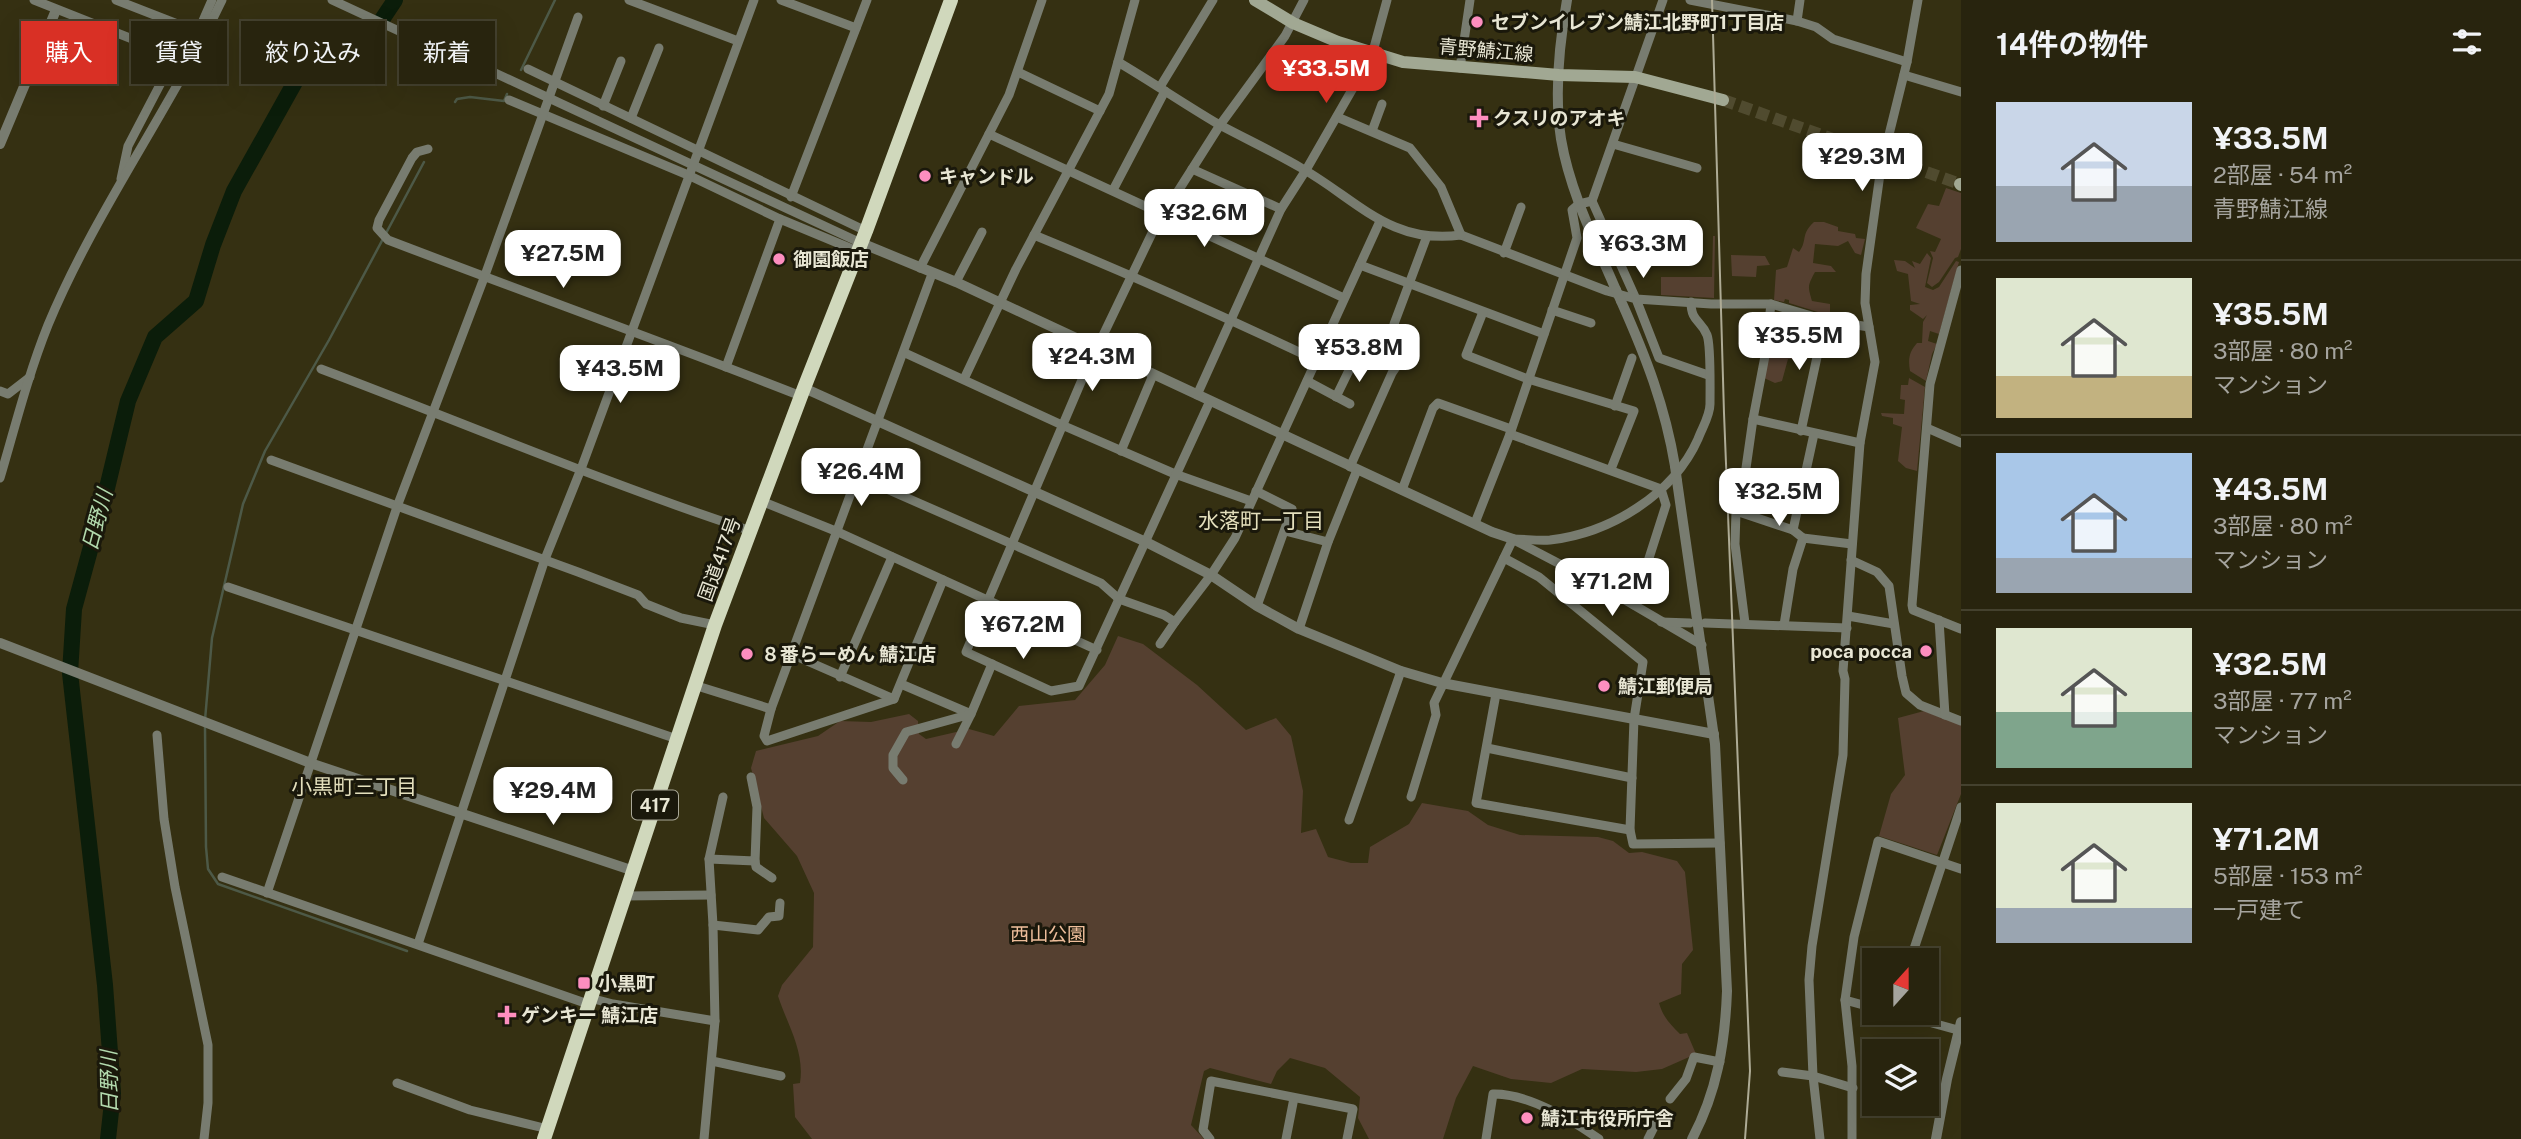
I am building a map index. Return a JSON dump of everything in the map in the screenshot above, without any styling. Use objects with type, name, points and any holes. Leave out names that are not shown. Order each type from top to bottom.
[{"type":"highway","name":"国道417号","points":[[546,1134],[715,625],[951,0]]},
{"type":"main road","name":"青野鯖江線","points":[[1255,0],[1293,23],[1372,55],[1404,62],[1559,75],[1635,77],[1723,100]]},
{"type":"street","points":[[34,0],[58,5],[174,56],[128,146],[120,187]]},
{"type":"street","points":[[116,0],[198,32],[212,0]]},
{"type":"street","points":[[0,478],[48,325],[81,256],[165,110],[222,0]]},
{"type":"street","points":[[332,0],[861,242],[956,282],[1353,468],[1513,539],[1702,645]]},
{"type":"street","points":[[418,944],[545,559],[581,469],[696,151],[754,0]]},
{"type":"street","points":[[781,0],[856,28]]},
{"type":"street","points":[[791,197],[867,0]]},
{"type":"street","points":[[920,268],[1018,72],[1042,0]]},
{"type":"street","points":[[964,379],[1034,235],[1108,94],[1135,0]]},
{"type":"street","points":[[1113,190],[1163,89],[1213,0]]},
{"type":"street","points":[[1210,401],[1079,686],[1051,691],[965,652],[1062,425],[1132,275],[1164,214],[1192,169],[1293,23],[1304,0]]},
{"type":"street","points":[[1197,395],[1281,209],[1372,55],[1387,0]]},
{"type":"street","points":[[1460,68],[1470,0]]},
{"type":"street","points":[[1567,0],[1559,75],[1562,140],[1579,204],[1655,380],[1666,418],[1714,734],[1727,991],[1726,1023],[1720,1062],[1707,1111],[1692,1139]]},
{"type":"street","points":[[1663,0],[1592,201],[1659,358],[1708,375]]},
{"type":"street","points":[[1690,0],[1797,21],[1816,27],[1833,39],[1908,62]]},
{"type":"street","points":[[1797,21],[1800,0]]},
{"type":"street","points":[[1820,1139],[1812,1076],[1809,980],[1812,946],[1843,755],[1843,671],[1860,443],[1876,380],[1875,354],[1865,303],[1866,274],[1881,167],[1908,62],[1918,0]]},
{"type":"street","points":[[627,3],[738,41]]},
{"type":"street","points":[[0,144],[58,5]]},
{"type":"street","points":[[267,893],[313,764],[398,504],[484,278],[578,17]]},
{"type":"street","points":[[631,118],[659,48]]},
{"type":"street","points":[[603,106],[621,61]]},
{"type":"street","points":[[1118,62],[1220,125],[1306,170],[1380,221],[1427,236],[1461,235],[1504,253],[1636,299],[1771,304],[1825,320],[1869,327]]},
{"type":"street","points":[[528,69],[791,197],[861,242]]},
{"type":"street","points":[[1018,72],[1100,111]]},
{"type":"street","points":[[1904,75],[1961,92]]},
{"type":"street","points":[[509,100],[688,175],[780,219],[861,242]]},
{"type":"street","points":[[1372,131],[1382,104]]},
{"type":"street","points":[[1336,117],[1410,148],[1441,187],[1461,235]]},
{"type":"street","points":[[989,134],[1344,298]]},
{"type":"street","points":[[1613,144],[1697,168]]},
{"type":"street","points":[[428,149],[417,152],[412,158],[377,228],[388,240],[726,367],[880,420],[1146,542],[1211,575],[1257,607],[1299,629],[1401,671],[1442,684],[1714,734]]},
{"type":"street","points":[[1192,169],[1281,209]]},
{"type":"street","points":[[1475,523],[1565,275],[1577,235],[1572,210],[1579,204],[1592,201]]},
{"type":"street","points":[[1504,253],[1521,207]]},
{"type":"street","points":[[726,367],[780,219]]},
{"type":"street","points":[[1160,644],[1235,538],[1380,221]]},
{"type":"street","points":[[956,282],[982,232]]},
{"type":"street","points":[[1034,235],[1132,275],[1316,360]]},
{"type":"street","points":[[1299,629],[1353,468],[1392,373],[1407,351],[1394,324],[1427,236]]},
{"type":"street","points":[[1360,265],[1544,334]]},
{"type":"street","points":[[1960,625],[1913,610],[1912,605],[1927,428],[1927,384],[1961,270]]},
{"type":"street","points":[[932,274],[771,709],[764,736],[767,741],[894,699],[943,580]]},
{"type":"street","points":[[1513,539],[1549,540],[1584,533],[1618,519],[1661,489],[1690,456],[1710,404],[1707,336],[1693,317],[1691,302]]},
{"type":"street","points":[[1745,623],[1735,544],[1736,511],[1744,482],[1771,304]]},
{"type":"street","points":[[1552,310],[1591,324]]},
{"type":"street","points":[[1483,312],[1465,355],[1528,379],[1634,411],[1611,469]]},
{"type":"street","points":[[1801,431],[1825,320]]},
{"type":"street","points":[[905,352],[1121,451],[1251,501]]},
{"type":"street","points":[[1336,397],[1355,358]]},
{"type":"street","points":[[1615,406],[1632,358]]},
{"type":"street","points":[[321,369],[504,441],[751,531]]},
{"type":"street","points":[[1121,451],[1153,375]]},
{"type":"street","points":[[0,391],[8,394],[30,377]]},
{"type":"street","points":[[1307,382],[1350,404]]},
{"type":"street","points":[[1402,490],[1433,408],[1438,403],[1661,489],[1666,505],[1634,605]]},
{"type":"street","points":[[1753,419],[1860,443]]},
{"type":"street","points":[[1927,428],[1961,443]]},
{"type":"street","points":[[1793,530],[1814,434]]},
{"type":"street","points":[[271,460],[545,559],[638,595],[646,604],[681,618],[715,625]]},
{"type":"street","points":[[857,476],[1101,583],[1119,599],[1164,615],[1175,622]]},
{"type":"street","points":[[1256,491],[1292,509],[1257,607]]},
{"type":"street","points":[[761,501],[838,532],[1097,650]]},
{"type":"street","points":[[1736,511],[1793,530],[1803,538],[1852,544]]},
{"type":"street","points":[[1284,531],[1328,542]]},
{"type":"street","points":[[1784,625],[1793,569],[1803,538]]},
{"type":"street","points":[[1411,797],[1436,715],[1434,703],[1513,539]]},
{"type":"street","points":[[841,677],[892,557]]},
{"type":"street","points":[[1504,558],[1539,576],[1643,662],[1634,719],[1630,830],[1633,844],[1720,843]]},
{"type":"street","points":[[1851,560],[1877,572],[1889,586],[1906,693],[1920,705],[1961,722]]},
{"type":"street","points":[[228,587],[677,739]]},
{"type":"street","points":[[1848,616],[1894,624]]},
{"type":"street","points":[[1939,620],[1945,715]]},
{"type":"street","points":[[1659,622],[1689,623]]},
{"type":"street","points":[[1705,623],[1847,628]]},
{"type":"street","points":[[0,643],[313,764],[634,871]]},
{"type":"street","points":[[791,654],[894,699]]},
{"type":"street","points":[[956,744],[992,664]]},
{"type":"street","points":[[1349,820],[1401,671]]},
{"type":"street","points":[[901,684],[971,714]]},
{"type":"street","points":[[694,685],[771,709]]},
{"type":"street","points":[[1496,694],[1476,803],[1630,830]]},
{"type":"street","points":[[903,780],[893,768],[893,755],[906,732],[971,714]]},
{"type":"street","points":[[157,735],[164,819],[175,887],[208,1045],[209,1093],[204,1139]]},
{"type":"street","points":[[1488,748],[1632,778]]},
{"type":"street","points":[[751,777],[757,807],[756,867],[772,878]]},
{"type":"street","points":[[704,1139],[715,1021],[709,859],[723,797]]},
{"type":"street","points":[[1914,948],[1961,807]]},
{"type":"street","points":[[1852,1139],[1853,1088],[1844,1000],[1854,937],[1878,841],[1961,869]]},
{"type":"street","points":[[709,859],[755,861]]},
{"type":"street","points":[[222,877],[589,1001],[715,1021]]},
{"type":"street","points":[[625,896],[711,895]]},
{"type":"street","points":[[713,925],[758,930],[769,917],[779,916],[780,903]]},
{"type":"street","points":[[1844,1000],[1862,1005]]},
{"type":"street","points":[[1936,1139],[1960,1028],[1939,1023]]},
{"type":"street","points":[[1670,1099],[1686,1079],[1694,1057],[1720,1062]]},
{"type":"street","points":[[712,1061],[781,1076]]},
{"type":"street","points":[[1782,1073],[1812,1076],[1853,1088]]},
{"type":"street","points":[[1210,1139],[1203,1130],[1211,1081],[1353,1109],[1347,1139]]},
{"type":"street","points":[[397,1083],[546,1134]]},
{"type":"street","points":[[1486,1139],[1493,1094],[1508,1094],[1570,1121],[1599,1139]]},
{"type":"street","points":[[1286,1139],[1294,1098]]},
{"type":"street","points":[[1648,1139],[1658,1117]]},
{"type":"green space","points":[[1946,188],[1961,193],[1961,249],[1939,282],[1932,287],[1927,283],[1933,258],[1930,251],[1935,252],[1941,239],[1916,228],[1928,204],[1939,206]]},
{"type":"green space","points":[[1814,222],[1824,222],[1838,227],[1838,231],[1865,239],[1861,255],[1855,253],[1848,241],[1838,246],[1815,244],[1813,263],[1831,266],[1836,272],[1815,272],[1809,286],[1812,301],[1830,304],[1830,312],[1838,313],[1837,318],[1789,303],[1789,300],[1774,300],[1776,270],[1787,267],[1793,248],[1799,252],[1807,230]]},
{"type":"green space","points":[[1713,236],[1714,298],[1661,295],[1661,277],[1712,277]]},
{"type":"green space","points":[[1927,253],[1931,258],[1925,287],[1933,290],[1939,287],[1956,261],[1959,262],[1939,334],[1930,331],[1928,341],[1937,344],[1926,381],[1910,371],[1909,363],[1914,346],[1922,343],[1923,322],[1927,315],[1923,319],[1910,310],[1910,305],[1920,304],[1911,301],[1908,274],[1897,271],[1894,260],[1905,261],[1915,268],[1912,261],[1920,264]]},
{"type":"green space","points":[[1731,255],[1765,256],[1770,265],[1757,266],[1756,277],[1732,276]]},
{"type":"green space","points":[[1792,327],[1802,329],[1801,337],[1817,344],[1815,353],[1768,351],[1770,332],[1783,335],[1784,331],[1791,332]]},
{"type":"green space","points":[[1794,351],[1793,359],[1788,359],[1782,381],[1775,383],[1764,378],[1768,353]]},
{"type":"green space","points":[[1909,378],[1925,387],[1917,471],[1906,468],[1898,461],[1902,427],[1893,424],[1893,418],[1882,416],[1881,413],[1904,414],[1905,400],[1900,399],[1901,385],[1908,385]]},
{"type":"green space","name":"西山公園","points":[[1118,636],[1143,644],[1197,685],[1246,730],[1276,718],[1291,736],[1303,791],[1301,833],[1316,829],[1328,857],[1351,863],[1368,863],[1370,847],[1409,824],[1422,803],[1468,811],[1488,825],[1520,835],[1598,837],[1613,841],[1629,853],[1642,852],[1677,861],[1685,872],[1693,950],[1682,964],[1681,994],[1659,1003],[1673,1027],[1680,1034],[1687,1033],[1696,1054],[1662,1069],[1636,1072],[1582,1069],[1551,1083],[1511,1079],[1473,1066],[1456,1098],[1443,1139],[1369,1139],[1358,1118],[1360,1097],[1325,1068],[1290,1058],[1277,1071],[1271,1084],[1210,1068],[1204,1071],[1191,1125],[1204,1139],[812,1139],[795,1117],[793,1084],[800,1083],[800,1060],[778,996],[782,985],[813,947],[814,893],[797,856],[764,818],[751,768],[756,751],[818,736],[840,721],[871,722],[909,714],[918,721],[919,734],[926,739],[969,729],[994,736],[1019,706],[1075,700],[1105,665]]},
{"type":"green space","points":[[1924,711],[1961,725],[1961,794],[1937,855],[1879,836],[1891,794],[1905,775],[1898,718]]},
{"type":"waterway","name":"日野川","points":[[108,1139],[113,1093],[105,985],[70,673],[74,609],[128,401],[155,337],[196,301],[213,245],[234,191],[295,82],[318,53],[354,47],[375,30],[395,0]]},
{"type":"waterway","points":[[521,70],[555,0]]},
{"type":"waterway","points":[[455,102],[457,99],[470,97],[504,101],[507,94]]},
{"type":"waterway","points":[[205,720],[212,638],[243,504],[265,451],[329,340],[424,162]]},
{"type":"waterway","points":[[205,727],[206,847],[208,869],[218,884],[407,951]]},
{"type":"tunnel","points":[[1723,100],[1960,184]]},
{"type":"tram line","points":[[1712,0],[1724,413],[1750,1071],[1745,1139]]},
{"type":"place","name":"セブンイレブン鯖江北野町1丁目店","points":[[1477,22]]},
{"type":"place","name":"クスリのアオキ","points":[[1479,118]]},
{"type":"place","name":"キャンドル","points":[[925,176]]},
{"type":"place","name":"御園飯店","points":[[779,259]]},
{"type":"place","name":"poca pocca","points":[[1926,651]]},
{"type":"place","name":"８番らーめん 鯖江店","points":[[747,654]]},
{"type":"place","name":"鯖江郵便局","points":[[1604,686]]},
{"type":"place","name":"小黒町","points":[[584,983]]},
{"type":"place","name":"ゲンキー 鯖江店","points":[[507,1015]]},
{"type":"place","name":"鯖江市役所庁舎","points":[[1527,1118]]},
{"type":"district","name":"水落町一丁目","points":[[1261,520]]},
{"type":"district","name":"小黒町三丁目","points":[[354,786]]}]
